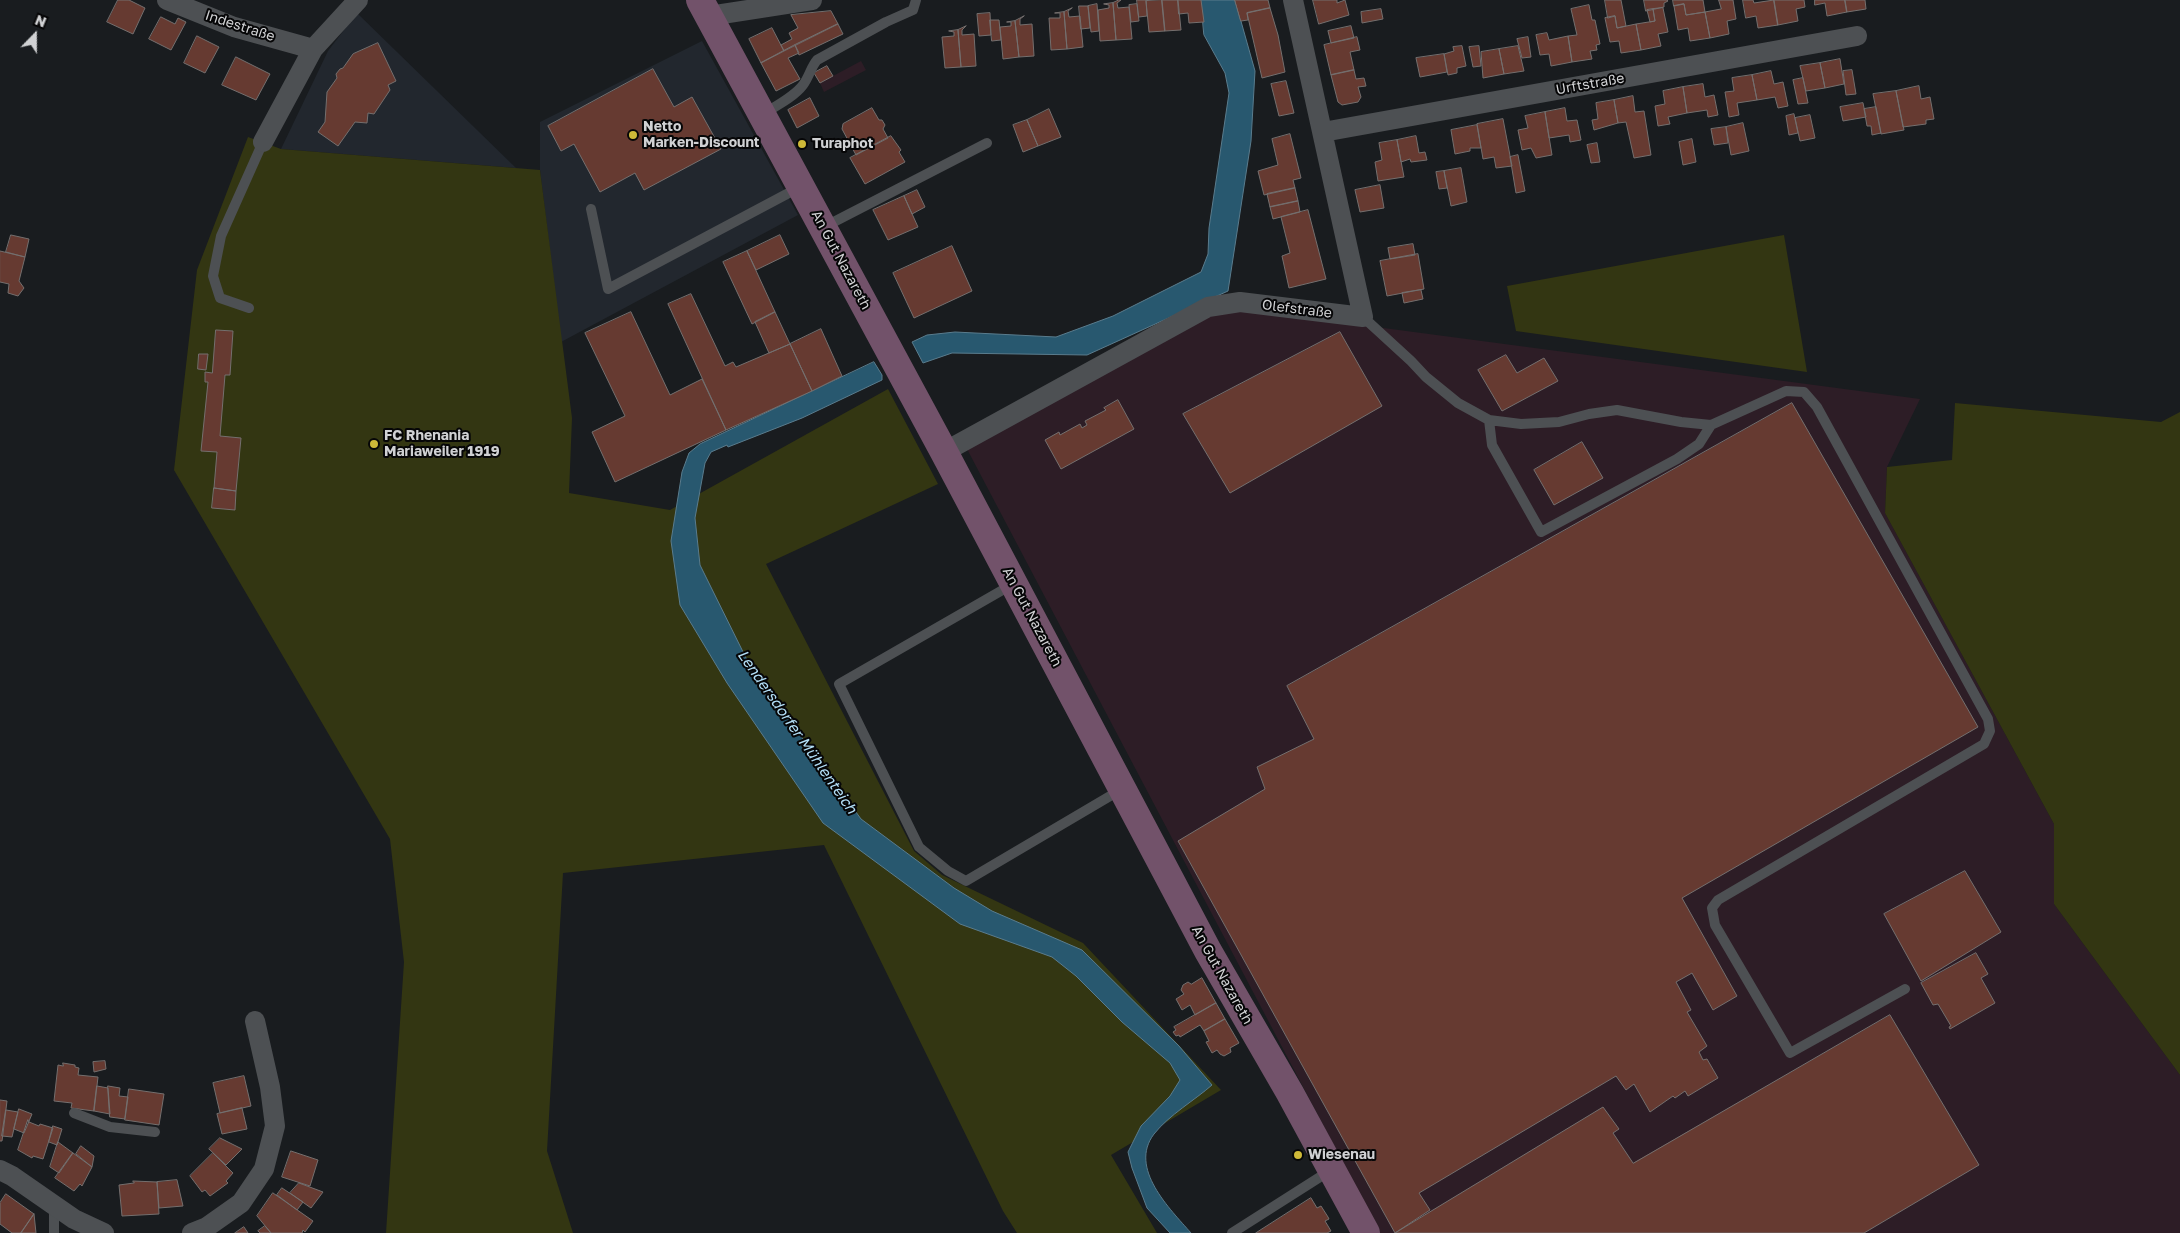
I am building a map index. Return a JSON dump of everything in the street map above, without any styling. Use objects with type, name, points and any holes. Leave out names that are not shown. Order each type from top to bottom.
[{"type":"main road","name":"An Gut Nazareth","points":[[705,8],[944,452],[1208,951],[1366,1233]]},
{"type":"street","name":"Indestraße","points":[[168,0],[234,27],[313,49]]},
{"type":"street","points":[[263,142],[313,49],[358,0]]},
{"type":"street","points":[[705,8],[812,0]]},
{"type":"street","points":[[1292,0],[1363,317]]},
{"type":"street","name":"Urftstraße","points":[[1323,132],[1857,36]]},
{"type":"street","name":"Olefstraße","points":[[944,452],[1208,307],[1240,302],[1363,317]]},
{"type":"street","points":[[192,1233],[208,1227],[241,1203],[264,1169],[275,1126],[270,1087],[255,1020]]},
{"type":"street","points":[[0,1170],[12,1176],[74,1219],[104,1233]]},
{"type":"lane","points":[[762,115],[796,92],[804,84],[811,67],[817,60],[886,22],[913,10],[916,0]]},
{"type":"lane","points":[[249,308],[220,298],[213,276],[222,236],[263,142]]},
{"type":"lane","points":[[823,227],[987,143]]},
{"type":"lane","points":[[591,209],[608,289],[801,187]]},
{"type":"lane","points":[[1363,317],[1458,403],[1489,420],[1521,424],[1559,422],[1589,414],[1618,410],[1681,422],[1711,425],[1786,391],[1804,392],[1817,407],[1988,719],[1990,731],[1984,744],[1718,900],[1712,908],[1715,925],[1790,1052],[1905,989]]},
{"type":"lane","points":[[1489,420],[1492,445],[1541,532],[1677,460],[1699,444],[1711,425]]},
{"type":"lane","points":[[1014,584],[839,684],[919,846],[948,871],[966,881],[1122,789]]},
{"type":"lane","points":[[74,1113],[110,1127],[156,1132]]},
{"type":"lane","points":[[1232,1233],[1332,1170]]},
{"type":"lane","points":[[54,1205],[54,1233]]},
{"type":"shaded area","points":[[357,13],[516,168],[281,149],[328,51]]},
{"type":"shaded area","points":[[702,41],[798,215],[561,342],[540,170],[540,122]]},
{"type":"shaded area","points":[[861,61],[866,70],[824,92],[820,83]]},
{"type":"shaded area","points":[[1240,309],[1920,399],[1887,467],[1885,513],[2054,824],[2054,904],[2180,1075],[2180,1233],[1380,1233],[967,449],[1209,313]]},
{"type":"green space","points":[[248,137],[281,149],[540,170],[572,418],[569,493],[670,510],[888,389],[938,484],[766,564],[914,851],[942,875],[1083,943],[1221,1090],[1111,1155],[1157,1233],[1017,1233],[1003,1211],[824,845],[563,873],[547,1151],[573,1233],[386,1233],[404,962],[390,839],[174,470],[197,270]]},
{"type":"green space","points":[[1784,235],[1807,372],[1516,331],[1507,286]]},
{"type":"green space","points":[[1955,403],[2161,422],[2180,412],[2180,1075],[2054,904],[2054,824],[1885,513],[1887,467],[1952,460]]},
{"type":"water","points":[[1201,0],[1235,0],[1255,71],[1251,141],[1228,291],[1087,355],[952,353],[923,363],[912,342],[927,335],[955,332],[1056,337],[1113,316],[1201,272],[1208,254],[1209,228],[1229,93],[1225,73],[1204,35]]},
{"type":"water","name":"Lendersdorfer Mühlenteich","points":[[874,362],[882,375],[882,380],[802,418],[711,452],[705,463],[695,518],[700,565],[750,666],[861,819],[954,888],[992,911],[1082,950],[1179,1046],[1212,1085],[1167,1120],[1154,1134],[1147,1147],[1146,1160],[1149,1174],[1155,1187],[1163,1200],[1191,1233],[1170,1233],[1147,1208],[1128,1152],[1141,1126],[1170,1096],[1180,1080],[1170,1063],[1122,1022],[1076,976],[1052,957],[960,924],[823,823],[727,683],[680,605],[671,541],[682,472],[689,453],[700,444]]},
{"type":"building","points":[[118,0],[129,0],[145,8],[133,34],[107,22]]},
{"type":"building","points":[[1121,0],[1117,3],[1118,8],[1129,7],[1132,39],[1116,40],[1113,3]]},
{"type":"building","points":[[1137,0],[1146,0],[1147,16],[1139,17]]},
{"type":"building","points":[[1162,0],[1165,31],[1149,32],[1146,1]]},
{"type":"building","points":[[1162,0],[1178,0],[1181,30],[1165,31]]},
{"type":"building","points":[[1178,0],[1201,0],[1204,22],[1189,23],[1188,13],[1179,14]]},
{"type":"building","points":[[1235,0],[1268,0],[1270,8],[1247,13],[1248,20],[1241,21]]},
{"type":"building","points":[[1313,0],[1337,0],[1337,3],[1345,0],[1349,15],[1319,24]]},
{"type":"building","points":[[1605,0],[1621,0],[1626,26],[1617,28],[1615,16],[1608,18]]},
{"type":"building","points":[[1644,0],[1668,1],[1664,3],[1664,7],[1646,11]]},
{"type":"building","points":[[1673,0],[1703,0],[1705,12],[1686,15],[1684,4],[1674,6]]},
{"type":"building","points":[[1719,0],[1733,0],[1736,19],[1727,21],[1729,34],[1710,38],[1705,12],[1721,9]]},
{"type":"building","points":[[1743,0],[1753,0],[1754,3],[1774,0],[1778,25],[1758,28],[1756,16],[1746,18]]},
{"type":"building","points":[[1774,0],[1804,0],[1805,7],[1796,9],[1798,21],[1778,25]]},
{"type":"building","points":[[1815,0],[1845,0],[1847,12],[1827,16],[1825,3],[1815,5]]},
{"type":"building","points":[[1845,0],[1865,0],[1866,9],[1847,12]]},
{"type":"building","points":[[1113,3],[1116,40],[1100,41],[1098,10],[1109,8],[1109,5],[1104,4]]},
{"type":"building","points":[[1097,4],[1099,31],[1091,32],[1088,6]]},
{"type":"building","points":[[1137,4],[1139,21],[1131,22],[1129,5]]},
{"type":"building","points":[[1684,4],[1686,15],[1705,12],[1710,38],[1690,41],[1688,28],[1678,30],[1674,6]]},
{"type":"building","points":[[1589,5],[1592,20],[1595,20],[1600,44],[1596,45],[1597,50],[1590,51],[1592,59],[1572,62],[1568,36],[1577,35],[1571,9]]},
{"type":"building","points":[[1079,6],[1088,6],[1090,28],[1081,29]]},
{"type":"building","points":[[1072,8],[1068,11],[1069,17],[1080,16],[1083,47],[1067,49],[1064,12]]},
{"type":"building","points":[[1270,8],[1278,35],[1285,72],[1262,78],[1247,13]]},
{"type":"building","points":[[1663,8],[1668,32],[1658,34],[1661,46],[1641,50],[1636,24],[1655,21],[1653,9]]},
{"type":"building","points":[[1381,9],[1383,19],[1362,23],[1361,12]]},
{"type":"building","points":[[1653,9],[1655,21],[1650,22],[1647,10]]},
{"type":"building","points":[[831,11],[838,24],[784,51],[781,45],[792,39],[789,33],[798,28],[791,15]]},
{"type":"building","points":[[1064,12],[1067,49],[1051,50],[1049,18],[1060,18],[1060,13],[1055,13]]},
{"type":"building","points":[[990,13],[991,35],[979,36],[977,14]]},
{"type":"building","points":[[1024,16],[1020,19],[1020,25],[1032,24],[1034,56],[1019,57],[1015,21]]},
{"type":"building","points":[[1615,16],[1617,28],[1636,24],[1641,50],[1621,53],[1619,41],[1610,42],[1605,18]]},
{"type":"building","points":[[161,17],[175,24],[178,18],[186,22],[171,50],[149,39]]},
{"type":"building","points":[[990,20],[999,20],[1001,40],[992,41]]},
{"type":"building","points":[[1015,21],[1019,57],[1003,59],[1000,27],[1011,26],[1011,22],[1007,22]]},
{"type":"building","points":[[838,24],[843,34],[799,55],[795,45]]},
{"type":"building","points":[[966,26],[962,30],[962,35],[974,34],[976,66],[961,67],[958,30]]},
{"type":"building","points":[[1351,26],[1354,38],[1331,43],[1328,31]]},
{"type":"building","points":[[772,28],[784,51],[761,63],[749,39]]},
{"type":"building","points":[[958,30],[961,67],[945,68],[942,37],[954,36],[954,32],[949,31]]},
{"type":"building","points":[[1547,33],[1549,40],[1568,36],[1572,62],[1551,66],[1549,54],[1540,55],[1536,35]]},
{"type":"building","points":[[197,36],[219,47],[205,73],[184,63]]},
{"type":"building","points":[[1357,37],[1360,50],[1350,52],[1354,70],[1331,75],[1324,45]]},
{"type":"building","points":[[1528,37],[1531,57],[1522,58],[1517,39]]},
{"type":"building","points":[[378,43],[396,81],[388,85],[390,90],[374,114],[368,113],[367,123],[355,122],[338,146],[318,132],[325,122],[327,92],[337,78],[336,74],[353,54]]},
{"type":"building","points":[[795,45],[799,53],[788,58],[800,79],[776,91],[761,63]]},
{"type":"building","points":[[1462,46],[1466,66],[1457,68],[1457,73],[1448,75],[1444,54],[1454,51],[1453,47]]},
{"type":"building","points":[[1479,46],[1481,66],[1473,67],[1469,47]]},
{"type":"building","points":[[1518,46],[1524,71],[1504,74],[1499,49]]},
{"type":"building","points":[[1499,49],[1504,74],[1483,78],[1481,52]]},
{"type":"building","points":[[1444,54],[1447,72],[1420,77],[1416,58]]},
{"type":"building","points":[[236,57],[270,74],[256,100],[222,85]]},
{"type":"building","points":[[1840,59],[1844,84],[1825,88],[1820,63]]},
{"type":"building","points":[[1820,63],[1825,88],[1806,91],[1800,66]]},
{"type":"building","points":[[827,66],[833,76],[820,83],[814,73]]},
{"type":"building","name":"Netto Marken-Discount","points":[[653,69],[674,107],[692,97],[721,149],[644,190],[635,173],[600,192],[574,144],[561,151],[548,126]]},
{"type":"building","points":[[1354,70],[1356,79],[1364,78],[1366,86],[1358,87],[1361,97],[1358,102],[1342,105],[1338,102],[1331,75]]},
{"type":"building","points":[[1852,70],[1856,94],[1846,95],[1843,71]]},
{"type":"building","points":[[1771,71],[1774,84],[1783,82],[1788,106],[1778,108],[1775,97],[1757,100],[1752,75]]},
{"type":"building","points":[[1752,75],[1757,100],[1737,103],[1739,115],[1729,117],[1725,92],[1734,91],[1732,78]]},
{"type":"building","points":[[1803,78],[1808,103],[1798,104],[1793,80]]},
{"type":"building","points":[[1286,81],[1294,113],[1279,116],[1271,84]]},
{"type":"building","points":[[1703,84],[1705,97],[1714,95],[1718,115],[1708,117],[1707,110],[1687,113],[1683,87]]},
{"type":"building","points":[[1919,86],[1921,99],[1930,97],[1934,119],[1926,120],[1926,124],[1903,127],[1896,91]]},
{"type":"building","points":[[1683,87],[1687,113],[1668,117],[1670,124],[1658,126],[1655,106],[1665,104],[1663,91]]},
{"type":"building","points":[[1896,91],[1904,130],[1881,134],[1873,94]]},
{"type":"building","points":[[1633,96],[1635,112],[1644,111],[1651,155],[1634,158],[1626,122],[1618,123],[1614,100]]},
{"type":"building","points":[[810,98],[819,116],[797,128],[788,110]]},
{"type":"building","points":[[1614,100],[1618,123],[1594,130],[1592,120],[1598,119],[1596,103]]},
{"type":"building","points":[[1863,103],[1866,117],[1843,121],[1840,107]]},
{"type":"building","points":[[1876,107],[1881,133],[1872,135],[1871,126],[1867,126],[1864,109]]},
{"type":"building","points":[[872,108],[879,120],[882,120],[885,125],[883,129],[888,138],[856,155],[842,129],[843,124]]},
{"type":"building","points":[[1565,108],[1567,121],[1577,120],[1581,140],[1570,142],[1569,135],[1549,138],[1545,112]]},
{"type":"building","points":[[1049,109],[1061,137],[1038,146],[1027,120]]},
{"type":"building","points":[[1545,112],[1552,155],[1536,158],[1531,148],[1522,150],[1518,130],[1528,128],[1525,116]]},
{"type":"building","points":[[1794,114],[1798,133],[1789,135],[1786,116]]},
{"type":"building","points":[[1810,115],[1815,138],[1800,141],[1795,118]]},
{"type":"building","points":[[1503,119],[1512,166],[1496,168],[1494,157],[1483,159],[1477,124]]},
{"type":"building","points":[[1027,120],[1038,146],[1023,152],[1013,125]]},
{"type":"building","points":[[1743,123],[1749,151],[1731,155],[1726,127]]},
{"type":"building","points":[[1477,125],[1481,148],[1470,148],[1470,151],[1455,154],[1451,130]]},
{"type":"building","points":[[1726,127],[1728,143],[1714,145],[1711,129]]},
{"type":"building","points":[[1290,134],[1301,178],[1293,180],[1295,188],[1264,195],[1258,171],[1278,165],[1272,139]]},
{"type":"building","points":[[891,136],[901,150],[899,152],[905,162],[865,184],[850,158]]},
{"type":"building","points":[[1416,136],[1419,153],[1425,152],[1427,160],[1411,162],[1410,159],[1401,162],[1397,140]]},
{"type":"building","points":[[1692,139],[1696,162],[1683,165],[1679,142]]},
{"type":"building","points":[[1397,140],[1404,177],[1378,181],[1375,162],[1382,160],[1379,143]]},
{"type":"building","points":[[1597,143],[1600,162],[1591,163],[1587,145]]},
{"type":"building","points":[[1518,155],[1525,191],[1516,193],[1510,157]]},
{"type":"building","points":[[1461,168],[1467,202],[1451,206],[1444,171]]},
{"type":"building","points":[[1444,171],[1447,188],[1439,189],[1436,172]]},
{"type":"building","points":[[1380,185],[1384,208],[1360,212],[1355,190]]},
{"type":"building","points":[[1295,188],[1298,201],[1270,207],[1267,194]]},
{"type":"building","points":[[917,190],[925,207],[912,214],[904,196]]},
{"type":"building","points":[[904,196],[918,227],[888,240],[873,210]]},
{"type":"building","points":[[1298,201],[1300,212],[1273,219],[1270,207]]},
{"type":"building","points":[[1308,210],[1326,279],[1289,288],[1282,256],[1290,253],[1281,217]]},
{"type":"building","points":[[11,235],[29,239],[25,257],[6,252]]},
{"type":"building","points":[[780,235],[789,254],[756,270],[747,251]]},
{"type":"building","points":[[1413,244],[1415,255],[1390,259],[1388,248]]},
{"type":"building","points":[[952,246],[972,291],[914,318],[893,273]]},
{"type":"building","points":[[0,251],[25,257],[19,281],[24,288],[18,296],[8,293],[9,284],[0,282]]},
{"type":"building","points":[[747,251],[775,312],[752,324],[723,262]]},
{"type":"building","points":[[1418,254],[1424,289],[1387,296],[1380,261]]},
{"type":"building","points":[[1421,290],[1423,299],[1404,303],[1402,293]]},
{"type":"building","points":[[691,294],[725,366],[733,362],[736,367],[790,344],[812,391],[726,430],[668,304]]},
{"type":"building","points":[[631,312],[670,395],[702,379],[726,430],[615,482],[592,432],[625,416],[585,333]]},
{"type":"building","points":[[775,312],[790,344],[769,353],[755,322]]},
{"type":"building","points":[[821,329],[842,376],[812,391],[790,344]]},
{"type":"building","points":[[216,330],[233,331],[230,375],[225,375],[220,436],[241,438],[236,491],[214,488],[217,452],[201,451],[208,382],[205,382],[205,372],[212,373]]},
{"type":"building","points":[[1340,332],[1382,406],[1230,493],[1183,414]]},
{"type":"building","points":[[199,354],[208,354],[206,370],[198,369]]},
{"type":"building","points":[[1506,355],[1517,373],[1544,358],[1558,381],[1502,411],[1478,370]]},
{"type":"building","points":[[1118,400],[1134,429],[1061,469],[1045,440],[1059,432],[1060,435],[1080,424],[1082,428],[1087,425],[1085,421],[1106,410],[1104,408]]},
{"type":"building","points":[[1792,403],[1978,727],[1682,898],[1737,996],[1713,1010],[1692,973],[1676,982],[1691,1010],[1687,1012],[1707,1046],[1699,1052],[1703,1060],[1707,1059],[1718,1078],[1688,1096],[1685,1091],[1675,1098],[1673,1096],[1650,1112],[1634,1084],[1626,1090],[1616,1076],[1419,1193],[1430,1210],[1395,1233],[1178,841],[1265,789],[1257,767],[1314,739],[1287,686]]},
{"type":"building","points":[[1582,442],[1603,478],[1554,505],[1534,470]]},
{"type":"building","points":[[214,488],[236,491],[235,510],[212,508]]},
{"type":"building","points":[[1965,871],[2001,932],[1921,981],[1884,914]]},
{"type":"building","points":[[1976,953],[1988,974],[1981,978],[1995,1003],[1950,1029],[1949,1027],[1951,1026],[1938,1004],[1933,1005],[1921,983]]},
{"type":"building","points":[[1202,978],[1216,1003],[1195,1015],[1190,1005],[1182,1010],[1176,999],[1184,994],[1181,990],[1183,985],[1188,982],[1191,984]]},
{"type":"building","points":[[1216,1003],[1225,1019],[1204,1031],[1200,1025],[1180,1037],[1179,1035],[1176,1036],[1173,1032],[1176,1030],[1174,1027]]},
{"type":"building","points":[[1890,1015],[1979,1165],[1864,1233],[1395,1233],[1603,1107],[1619,1129],[1613,1133],[1633,1163]]},
{"type":"building","points":[[1225,1019],[1239,1043],[1230,1048],[1231,1052],[1224,1056],[1217,1050],[1212,1053],[1206,1042],[1209,1041],[1204,1031]]},
{"type":"building","points":[[105,1061],[106,1069],[94,1072],[93,1062]]},
{"type":"building","points":[[63,1063],[75,1065],[75,1067],[79,1068],[78,1075],[98,1077],[94,1111],[71,1108],[72,1103],[54,1101],[58,1065],[63,1066]]},
{"type":"building","points":[[244,1076],[251,1106],[220,1113],[213,1083]]},
{"type":"building","points":[[97,1086],[108,1088],[110,1114],[94,1111]]},
{"type":"building","points":[[108,1086],[120,1088],[119,1096],[128,1097],[125,1119],[110,1117]]},
{"type":"building","points":[[129,1089],[164,1094],[159,1125],[125,1120]]},
{"type":"building","points":[[0,1100],[7,1101],[2,1141],[0,1141]]},
{"type":"building","points":[[242,1108],[247,1129],[222,1134],[217,1114]]},
{"type":"building","points":[[19,1109],[32,1114],[24,1133],[14,1129]]},
{"type":"building","points":[[6,1110],[18,1112],[12,1137],[2,1136]]},
{"type":"building","points":[[28,1120],[39,1126],[40,1124],[53,1128],[43,1159],[33,1156],[32,1158],[18,1150]]},
{"type":"building","points":[[53,1126],[62,1129],[57,1145],[49,1142]]},
{"type":"building","points":[[220,1138],[242,1149],[226,1165],[209,1149]]},
{"type":"building","points":[[58,1142],[73,1153],[59,1173],[50,1167]]},
{"type":"building","points":[[81,1146],[94,1156],[92,1167],[76,1154]]},
{"type":"building","points":[[291,1151],[318,1160],[310,1186],[282,1177]]},
{"type":"building","points":[[73,1153],[92,1167],[82,1186],[80,1184],[74,1191],[55,1178]]},
{"type":"building","points":[[213,1153],[233,1173],[226,1181],[228,1183],[210,1196],[205,1190],[202,1192],[190,1176]]},
{"type":"building","points":[[177,1180],[183,1206],[159,1208],[157,1182]]},
{"type":"building","points":[[133,1181],[157,1182],[159,1214],[122,1216],[119,1185],[134,1183]]},
{"type":"building","points":[[299,1183],[323,1192],[311,1208],[290,1193]]},
{"type":"building","points":[[282,1188],[303,1202],[297,1210],[277,1195]]},
{"type":"building","points":[[273,1193],[313,1221],[305,1232],[303,1230],[302,1233],[271,1233],[257,1216]]},
{"type":"building","points":[[6,1194],[34,1214],[21,1233],[12,1233],[0,1224],[0,1203]]},
{"type":"building","points":[[1311,1198],[1317,1208],[1321,1206],[1328,1217],[1329,1219],[1325,1221],[1331,1231],[1327,1233],[1256,1233]]},
{"type":"building","points":[[34,1214],[36,1233],[21,1233]]},
{"type":"building","points":[[265,1226],[271,1233],[260,1233],[258,1231]]},
{"type":"building","points":[[244,1227],[248,1233],[235,1233]]},
{"type":"place","name":"Netto Marken-Discount","points":[[633,135]]},
{"type":"place","name":"Turaphot","points":[[802,144]]},
{"type":"place","name":"FC Rhenania Mariaweiler 1919","points":[[374,444]]},
{"type":"place","name":"Wiesenau","points":[[1298,1155]]}]
